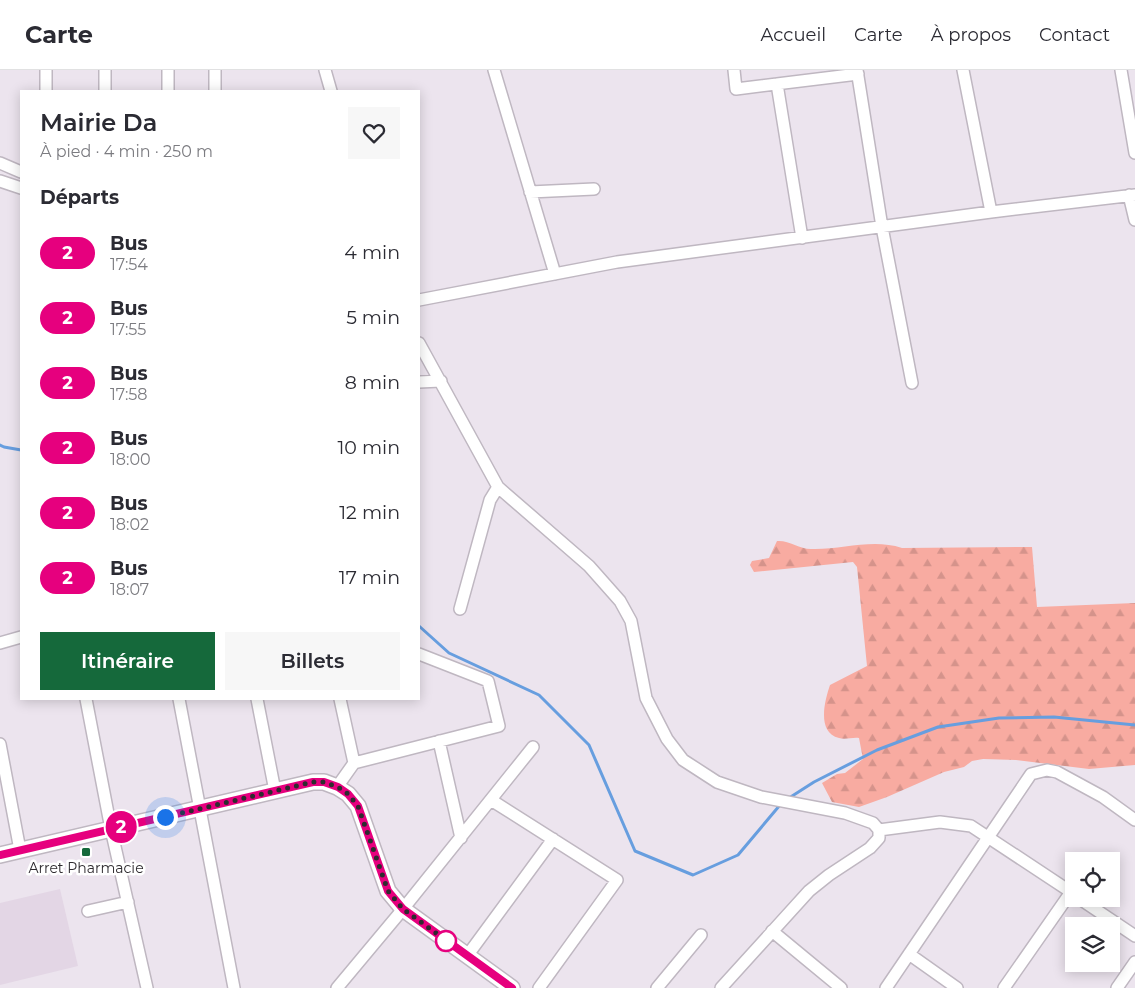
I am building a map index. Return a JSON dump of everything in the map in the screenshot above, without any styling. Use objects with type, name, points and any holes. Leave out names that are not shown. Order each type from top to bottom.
[{"type":"street","points":[[46,70],[46,90]]},
{"type":"street","points":[[105,70],[105,90]]},
{"type":"street","points":[[168,70],[168,90]]},
{"type":"street","points":[[215,70],[215,90]]},
{"type":"street","points":[[325,70],[332,90]]},
{"type":"street","points":[[494,70],[555,274]]},
{"type":"street","points":[[734,70],[736,89],[858,72],[882,227],[912,384]]},
{"type":"street","points":[[963,70],[991,212]]},
{"type":"street","points":[[1122,70],[1135,152]]},
{"type":"street","points":[[777,84],[802,238]]},
{"type":"street","points":[[0,163],[20,172]]},
{"type":"street","points":[[0,181],[20,188]]},
{"type":"street","points":[[530,192],[594,189]]},
{"type":"street","points":[[420,300],[617,262],[1132,195],[1135,220]]},
{"type":"street","points":[[420,344],[498,487],[589,566],[620,601],[631,621],[646,698],[667,739],[684,760],[717,782],[761,797],[844,812],[873,823],[879,830],[879,838],[870,848],[829,875],[809,891],[721,988]]},
{"type":"street","points":[[420,382],[441,381]]},
{"type":"street","points":[[460,609],[490,500],[498,487]]},
{"type":"street","points":[[0,643],[20,637]]},
{"type":"street","points":[[338,787],[354,763],[499,726],[488,681],[420,654]]},
{"type":"street","points":[[86,700],[111,829],[147,988]]},
{"type":"street","points":[[179,700],[234,988]]},
{"type":"street","points":[[257,700],[275,791]]},
{"type":"street","points":[[340,700],[354,763]]},
{"type":"street","points":[[439,741],[461,838]]},
{"type":"street","points":[[0,744],[20,850]]},
{"type":"street","points":[[337,988],[461,838],[533,747]]},
{"type":"street","points":[[886,988],[1031,774],[1047,770],[1057,772],[1103,797],[1135,820]]},
{"type":"street","points":[[0,855],[313,782],[324,782],[338,787],[348,794],[358,806],[388,891],[403,909],[512,988]]},
{"type":"street","points":[[491,800],[617,880],[539,988]]},
{"type":"street","points":[[879,830],[940,822],[971,826],[1065,888]]},
{"type":"street","points":[[467,956],[553,839]]},
{"type":"street","points":[[88,911],[128,902]]},
{"type":"street","points":[[1004,988],[1066,907]]},
{"type":"street","points":[[1093,907],[1135,936]]},
{"type":"street","points":[[772,931],[841,988]]},
{"type":"street","points":[[656,988],[701,935]]},
{"type":"street","points":[[909,954],[957,988]]},
{"type":"street","points":[[1117,988],[1135,962]]},
{"type":"shaded area","points":[[60,889],[78,966],[0,985],[0,903]]},
{"type":"green space","points":[[777,541],[811,549],[868,544],[891,545],[902,548],[1032,547],[1037,607],[1135,603],[1135,765],[1089,769],[1016,760],[983,759],[972,761],[964,767],[944,772],[859,807],[832,802],[822,783],[837,774],[845,773],[863,759],[859,738],[841,739],[832,735],[827,729],[824,715],[830,685],[867,666],[857,567],[853,562],[754,572],[750,565],[752,561],[769,558]]},
{"type":"waterway","points":[[0,445],[20,450]]},
{"type":"waterway","points":[[420,627],[449,653],[539,695],[589,745],[635,851],[693,875],[738,855],[780,805]]},
{"type":"waterway","points":[[789,798],[814,782],[877,750],[938,727],[999,718],[1054,717],[1135,725]]},
{"type":"bus line","name":"2","points":[[0,855],[313,782],[324,782],[338,787],[348,794],[358,806],[388,891],[403,909],[512,988]]},
{"type":"place","name":"Arret Pharmacie","points":[[86,852]]},
{"type":"route","points":[[165,817],[313,782],[324,782],[338,787],[348,794],[358,806],[388,891],[403,909],[451,944],[446,941]]}]
